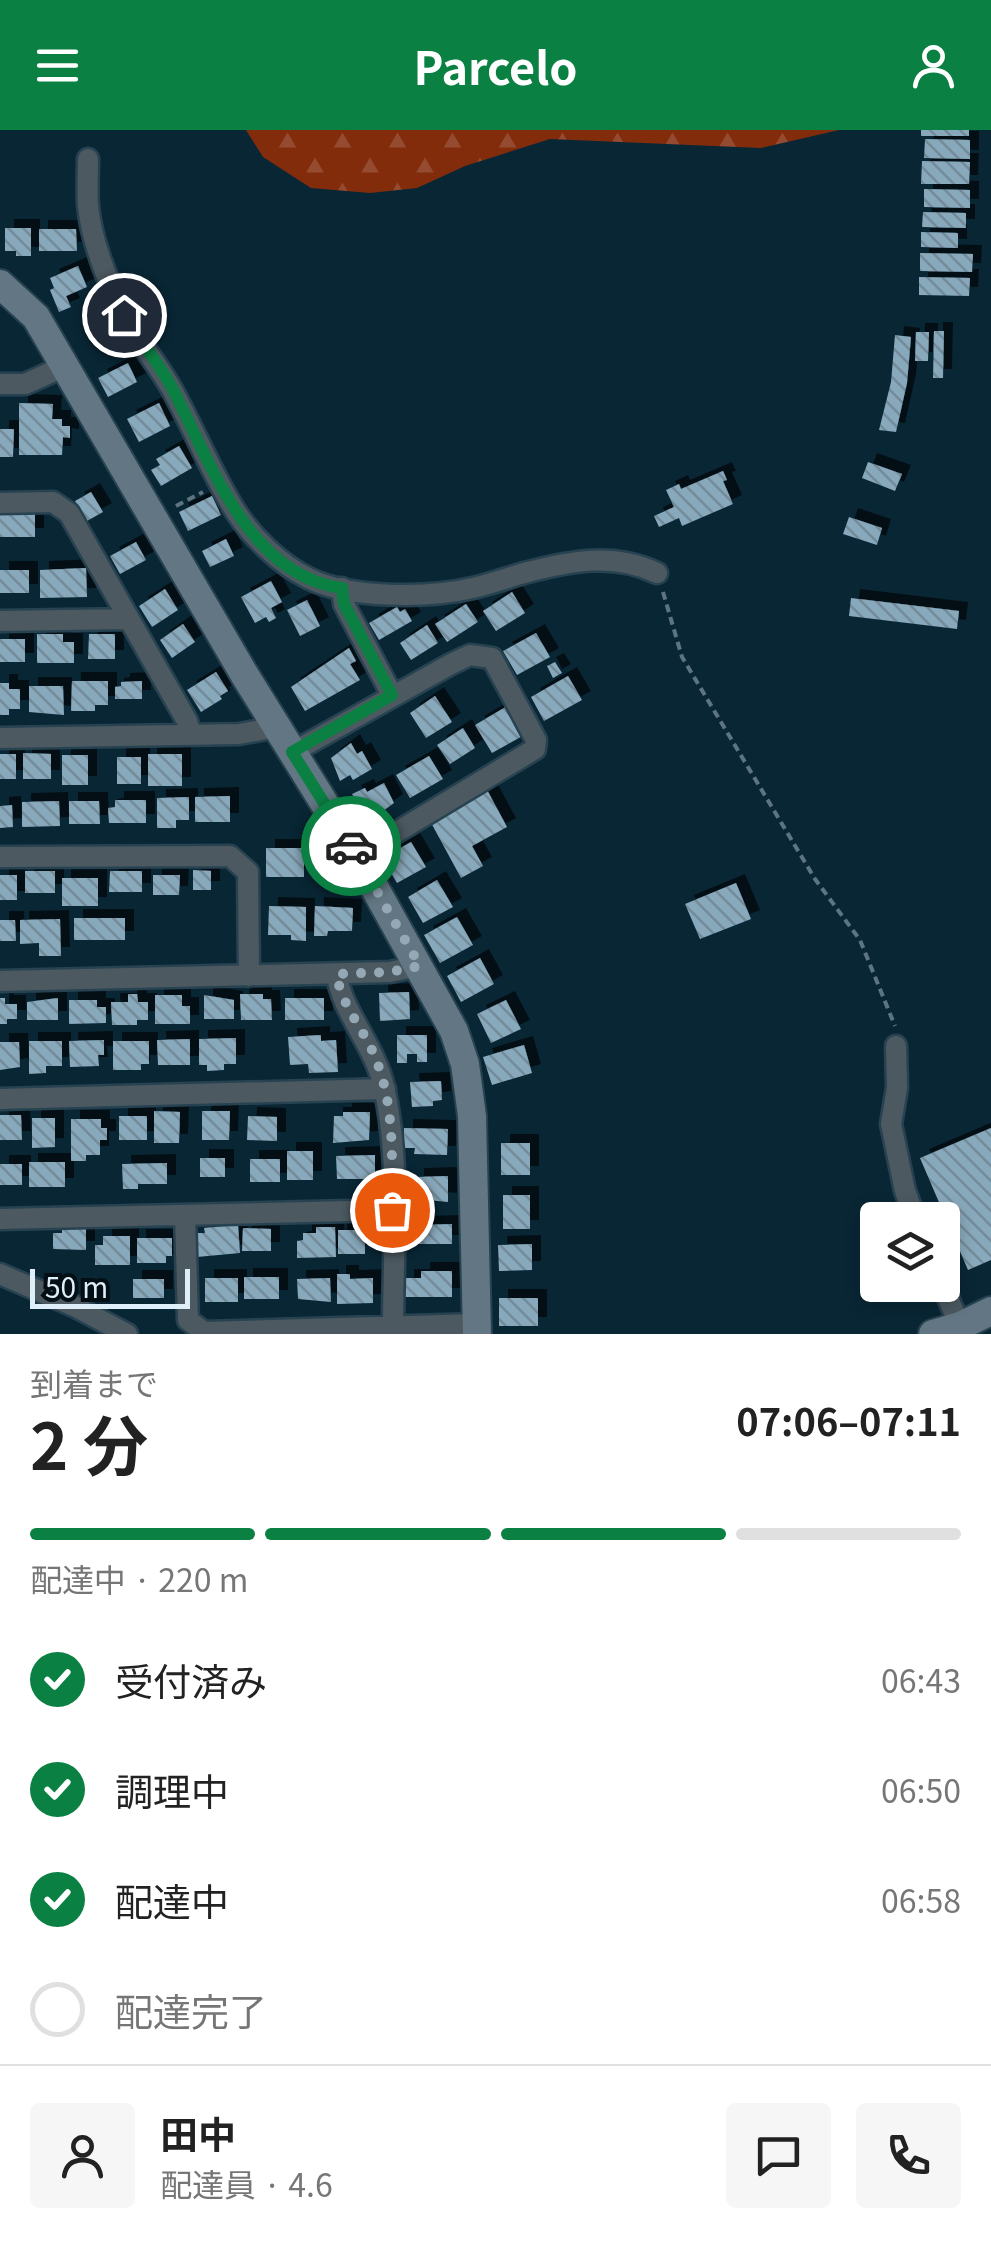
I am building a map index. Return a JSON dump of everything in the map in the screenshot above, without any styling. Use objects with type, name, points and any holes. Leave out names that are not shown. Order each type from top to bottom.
[{"type":"street","points":[[88,160],[88,208],[100,256],[124,315],[168,380],[235,511],[271,552],[310,579],[342,588],[394,594],[437,594],[597,559],[629,561],[658,573]]},
{"type":"street","points":[[0,284],[36,317],[357,856],[454,1031],[468,1086],[474,1153],[477,1329],[204,1332],[188,1320],[185,1216]]},
{"type":"street","points":[[0,384],[26,384],[63,368]]},
{"type":"street","points":[[0,503],[53,502],[69,512],[191,734]]},
{"type":"street","points":[[342,588],[344,604],[392,695]]},
{"type":"street","points":[[0,621],[129,619]]},
{"type":"street","points":[[292,752],[470,655],[492,658],[536,740],[535,749],[357,856]]},
{"type":"street","points":[[0,738],[261,732],[277,727]]},
{"type":"street","points":[[0,857],[230,856],[248,872],[248,976]]},
{"type":"street","points":[[0,980],[337,974],[390,972],[420,966]]},
{"type":"street","points":[[337,974],[343,998],[372,1050],[385,1089],[392,1151],[392,1328]]},
{"type":"street","points":[[896,1046],[891,1124],[909,1202]]},
{"type":"street","points":[[0,1098],[385,1089]]},
{"type":"street","points":[[0,1220],[392,1210]]},
{"type":"street","points":[[0,1274],[127,1334]]},
{"type":"street","points":[[944,1302],[946,1330],[991,1312]]},
{"type":"path","points":[[154,516],[221,483]]},
{"type":"path","points":[[658,573],[682,657],[815,879],[860,940],[895,1022],[896,1046]]},
{"type":"green space","points":[[246,130],[839,130],[761,148],[550,139],[465,166],[417,188],[370,193],[311,188],[263,157]]},
{"type":"building","points":[[921,130],[969,130],[969,136],[921,136]]},
{"type":"building","points":[[925,139],[970,140],[970,159],[924,158]]},
{"type":"building","points":[[922,161],[970,162],[969,184],[921,184]]},
{"type":"building","points":[[924,189],[970,190],[970,208],[924,207]]},
{"type":"building","points":[[923,212],[966,213],[966,228],[922,227]]},
{"type":"building","points":[[5,228],[31,228],[31,256],[5,251]]},
{"type":"building","points":[[39,229],[76,229],[77,251],[39,251]]},
{"type":"building","points":[[921,232],[958,233],[958,248],[921,247]]},
{"type":"building","points":[[920,253],[973,254],[972,272],[920,271]]},
{"type":"building","points":[[78,266],[87,287],[66,296],[71,307],[59,312],[50,290],[54,288],[50,278]]},
{"type":"building","points":[[919,277],[970,278],[969,296],[919,295]]},
{"type":"building","points":[[934,331],[944,331],[943,378],[933,378]]},
{"type":"building","points":[[916,332],[929,332],[928,361],[915,361]]},
{"type":"building","points":[[895,335],[911,337],[907,383],[896,432],[879,430],[891,382]]},
{"type":"building","points":[[128,363],[137,382],[108,397],[98,378]]},
{"type":"building","points":[[19,403],[53,404],[52,419],[62,419],[62,426],[70,426],[70,438],[63,437],[62,455],[19,455]]},
{"type":"building","points":[[159,403],[170,426],[139,442],[127,419]]},
{"type":"building","points":[[0,429],[14,429],[13,457],[0,457]]},
{"type":"building","points":[[179,446],[192,468],[161,486],[151,470],[160,465],[156,459]]},
{"type":"building","points":[[868,462],[902,474],[895,491],[862,478]]},
{"type":"building","points":[[723,471],[733,504],[682,526],[679,518],[659,527],[654,516],[674,507],[666,490],[679,484],[681,489]]},
{"type":"building","points":[[91,492],[103,512],[87,521],[75,501]]},
{"type":"building","points":[[212,496],[221,515],[188,531],[179,512]]},
{"type":"building","points":[[0,514],[35,514],[35,537],[0,537]]},
{"type":"building","points":[[849,517],[882,528],[877,545],[843,534]]},
{"type":"building","points":[[226,539],[234,556],[210,567],[202,551]]},
{"type":"building","points":[[136,542],[146,560],[120,574],[110,556]]},
{"type":"building","points":[[86,568],[87,597],[40,598],[40,570]]},
{"type":"building","points":[[0,570],[29,570],[29,593],[0,593]]},
{"type":"building","points":[[271,581],[282,602],[271,608],[276,618],[269,622],[266,617],[255,623],[241,597]]},
{"type":"building","points":[[165,589],[178,610],[152,627],[139,606]]},
{"type":"building","points":[[512,592],[525,613],[496,631],[483,611]]},
{"type":"building","points":[[851,598],[959,611],[957,629],[849,616]]},
{"type":"building","points":[[307,600],[320,626],[300,636],[287,610]]},
{"type":"building","points":[[466,604],[478,622],[447,642],[435,624]]},
{"type":"building","points":[[397,607],[400,612],[405,609],[412,621],[379,640],[369,623]]},
{"type":"building","points":[[183,624],[195,642],[172,658],[160,640]]},
{"type":"building","points":[[427,625],[438,643],[411,660],[400,643]]},
{"type":"building","points":[[536,633],[550,657],[517,675],[503,651]]},
{"type":"building","points":[[37,634],[63,634],[63,642],[74,642],[74,663],[37,663]]},
{"type":"building","points":[[89,634],[115,634],[115,659],[88,659]]},
{"type":"building","points":[[0,639],[25,639],[25,662],[0,662]]},
{"type":"building","points":[[349,648],[356,661],[350,664],[360,680],[305,711],[291,687]]},
{"type":"building","points":[[555,662],[562,673],[553,678],[547,666]]},
{"type":"building","points":[[216,672],[228,691],[201,712],[187,690]]},
{"type":"building","points":[[568,676],[582,700],[544,721],[531,697]]},
{"type":"building","points":[[72,681],[108,681],[108,705],[95,705],[95,711],[71,711]]},
{"type":"building","points":[[142,681],[142,699],[115,699],[115,687],[121,686],[121,682]]},
{"type":"building","points":[[0,683],[9,683],[9,689],[20,689],[20,709],[9,709],[9,715],[0,715]]},
{"type":"building","points":[[29,686],[63,686],[64,715],[29,712]]},
{"type":"building","points":[[435,696],[452,722],[426,738],[410,713]]},
{"type":"building","points":[[509,705],[526,734],[492,753],[475,725]]},
{"type":"building","points":[[463,728],[475,748],[450,764],[437,745]]},
{"type":"building","points":[[351,743],[357,754],[362,751],[372,769],[353,780],[350,775],[340,781],[331,758]]},
{"type":"building","points":[[23,753],[51,754],[51,779],[23,779]]},
{"type":"building","points":[[0,754],[16,754],[16,779],[0,779]]},
{"type":"building","points":[[148,754],[182,754],[182,786],[148,786]]},
{"type":"building","points":[[62,755],[88,755],[88,785],[62,785]]},
{"type":"building","points":[[429,756],[443,779],[410,798],[396,775]]},
{"type":"building","points":[[117,757],[141,757],[141,784],[117,784]]},
{"type":"building","points":[[384,783],[394,803],[368,822],[366,818],[360,821],[351,806],[357,803],[352,794]]},
{"type":"building","points":[[486,788],[507,827],[472,846],[483,866],[461,878],[429,819]]},
{"type":"building","points":[[230,796],[230,822],[195,822],[195,797]]},
{"type":"building","points":[[189,797],[189,820],[176,820],[176,828],[157,828],[157,798]]},
{"type":"building","points":[[115,800],[146,800],[146,823],[109,823],[108,808],[115,807]]},
{"type":"building","points":[[59,801],[60,826],[22,827],[22,802]]},
{"type":"building","points":[[69,801],[99,801],[100,824],[69,824]]},
{"type":"building","points":[[12,805],[13,827],[0,828],[0,806]]},
{"type":"building","points":[[411,842],[426,867],[397,883],[386,856]]},
{"type":"building","points":[[266,848],[304,848],[304,877],[266,877]]},
{"type":"building","points":[[193,870],[211,871],[211,890],[193,890]]},
{"type":"building","points":[[25,871],[55,871],[55,893],[25,893]]},
{"type":"building","points":[[110,871],[142,871],[142,892],[109,892]]},
{"type":"building","points":[[0,875],[17,875],[17,900],[0,900]]},
{"type":"building","points":[[153,875],[180,875],[179,895],[153,895]]},
{"type":"building","points":[[62,878],[98,878],[98,906],[62,906]]},
{"type":"building","points":[[437,880],[453,907],[423,923],[408,897]]},
{"type":"building","points":[[736,883],[751,919],[700,939],[685,904]]},
{"type":"building","points":[[269,906],[306,907],[306,941],[291,940],[291,935],[268,935]]},
{"type":"building","points":[[315,906],[353,908],[352,931],[328,931],[327,936],[314,936]]},
{"type":"building","points":[[457,917],[473,945],[440,963],[424,935]]},
{"type":"building","points":[[74,918],[125,918],[125,940],[74,940]]},
{"type":"building","points":[[60,919],[61,956],[39,956],[39,943],[20,944],[20,920]]},
{"type":"building","points":[[0,920],[15,920],[16,941],[0,941]]},
{"type":"building","points":[[480,958],[494,984],[461,1002],[447,976]]},
{"type":"building","points":[[409,992],[410,1019],[380,1021],[379,993]]},
{"type":"building","points":[[128,994],[137,994],[138,1002],[148,1002],[148,1020],[137,1020],[137,1025],[112,1025],[111,1002],[128,1002]]},
{"type":"building","points":[[240,994],[263,994],[263,999],[271,999],[272,1020],[241,1020]]},
{"type":"building","points":[[155,995],[182,995],[182,1006],[190,1006],[190,1024],[155,1024]]},
{"type":"building","points":[[204,995],[234,1000],[234,1019],[204,1019]]},
{"type":"building","points":[[0,998],[5,998],[5,1004],[17,1004],[17,1019],[0,1024]]},
{"type":"building","points":[[58,998],[58,1020],[27,1020],[27,1002]]},
{"type":"building","points":[[285,998],[324,998],[324,1020],[285,1020]]},
{"type":"building","points":[[69,1000],[97,1000],[97,1007],[106,1007],[106,1023],[69,1024]]},
{"type":"building","points":[[506,1000],[521,1029],[491,1043],[477,1014]]},
{"type":"building","points":[[321,1035],[321,1041],[336,1040],[338,1072],[309,1073],[308,1064],[290,1065],[288,1037]]},
{"type":"building","points":[[397,1035],[427,1035],[427,1062],[417,1062],[417,1054],[407,1054],[407,1063],[397,1063]]},
{"type":"building","points":[[236,1038],[236,1064],[224,1064],[224,1070],[207,1071],[207,1065],[199,1065],[199,1039]]},
{"type":"building","points":[[190,1039],[190,1065],[158,1065],[157,1040]]},
{"type":"building","points":[[104,1040],[104,1055],[98,1055],[99,1066],[70,1067],[69,1041]]},
{"type":"building","points":[[29,1041],[62,1041],[62,1066],[46,1066],[46,1073],[29,1074]]},
{"type":"building","points":[[113,1041],[149,1041],[149,1064],[141,1064],[141,1070],[113,1070]]},
{"type":"building","points":[[0,1042],[19,1042],[20,1067],[0,1070]]},
{"type":"building","points":[[524,1045],[532,1073],[492,1085],[483,1057]]},
{"type":"building","points":[[441,1081],[442,1100],[433,1101],[433,1106],[412,1107],[410,1082]]},
{"type":"building","points":[[154,1111],[180,1112],[179,1143],[154,1143]]},
{"type":"building","points":[[202,1111],[230,1111],[229,1140],[202,1140]]},
{"type":"building","points":[[343,1112],[370,1112],[369,1140],[333,1143],[334,1116],[343,1116]]},
{"type":"building","points":[[0,1115],[21,1115],[22,1140],[0,1140]]},
{"type":"building","points":[[119,1116],[147,1116],[147,1140],[119,1140]]},
{"type":"building","points":[[248,1116],[277,1117],[277,1141],[247,1140]]},
{"type":"building","points":[[32,1118],[55,1118],[55,1147],[32,1148]]},
{"type":"building","points":[[71,1119],[101,1119],[101,1128],[107,1128],[107,1140],[100,1140],[100,1155],[86,1155],[86,1161],[71,1161]]},
{"type":"building","points":[[404,1128],[448,1129],[447,1155],[414,1154],[415,1148],[404,1148]]},
{"type":"building","points":[[991,1128],[991,1260],[968,1270],[960,1251],[960,1202],[939,1202],[920,1158]]},
{"type":"building","points":[[501,1143],[530,1143],[530,1175],[501,1175]]},
{"type":"building","points":[[287,1151],[313,1151],[313,1180],[287,1180]]},
{"type":"building","points":[[375,1155],[375,1179],[337,1179],[336,1156]]},
{"type":"building","points":[[200,1158],[225,1158],[225,1177],[200,1177]]},
{"type":"building","points":[[250,1159],[280,1159],[280,1182],[250,1182]]},
{"type":"building","points":[[29,1162],[65,1162],[65,1187],[29,1187]]},
{"type":"building","points":[[167,1163],[167,1184],[138,1184],[138,1189],[123,1189],[122,1164]]},
{"type":"building","points":[[0,1164],[22,1164],[22,1185],[0,1185]]},
{"type":"building","points":[[448,1176],[448,1202],[427,1200],[426,1190],[415,1191],[415,1177]]},
{"type":"building","points":[[503,1195],[530,1195],[530,1229],[503,1229]]},
{"type":"building","points":[[452,1224],[452,1244],[418,1244],[418,1225]]},
{"type":"building","points":[[238,1225],[240,1253],[197,1257],[195,1233],[205,1233],[204,1228]]},
{"type":"building","points":[[316,1227],[335,1227],[336,1257],[297,1258],[297,1241],[303,1240],[303,1233],[316,1233]]},
{"type":"building","points":[[243,1228],[271,1229],[271,1251],[242,1251]]},
{"type":"building","points":[[62,1229],[86,1229],[86,1250],[53,1249],[53,1233],[62,1233]]},
{"type":"building","points":[[338,1230],[365,1230],[365,1254],[338,1254]]},
{"type":"building","points":[[103,1236],[130,1236],[130,1265],[95,1265],[95,1245],[103,1245]]},
{"type":"building","points":[[137,1238],[172,1238],[172,1256],[166,1256],[166,1263],[137,1263]]},
{"type":"building","points":[[532,1244],[532,1270],[499,1271],[498,1245]]},
{"type":"building","points":[[421,1271],[452,1271],[452,1297],[405,1297],[405,1278],[421,1278]]},
{"type":"building","points":[[337,1274],[350,1274],[350,1279],[373,1278],[373,1303],[337,1304]]},
{"type":"building","points":[[244,1277],[279,1277],[279,1299],[244,1299]]},
{"type":"building","points":[[205,1278],[238,1278],[238,1302],[205,1302]]},
{"type":"building","points":[[330,1278],[331,1302],[298,1299],[297,1279]]},
{"type":"building","points":[[133,1279],[164,1279],[164,1298],[133,1298]]},
{"type":"building","points":[[499,1298],[538,1298],[538,1326],[499,1326]]},
{"type":"way so far","points":[[351,846],[420,966],[390,972],[337,974],[343,998],[377,1061],[385,1089],[392,1151],[392,1210]]},
{"type":"route","points":[[124,315],[168,380],[235,511],[255,537],[291,567],[310,579],[342,588],[344,604],[392,695],[292,752],[351,846]]}]
